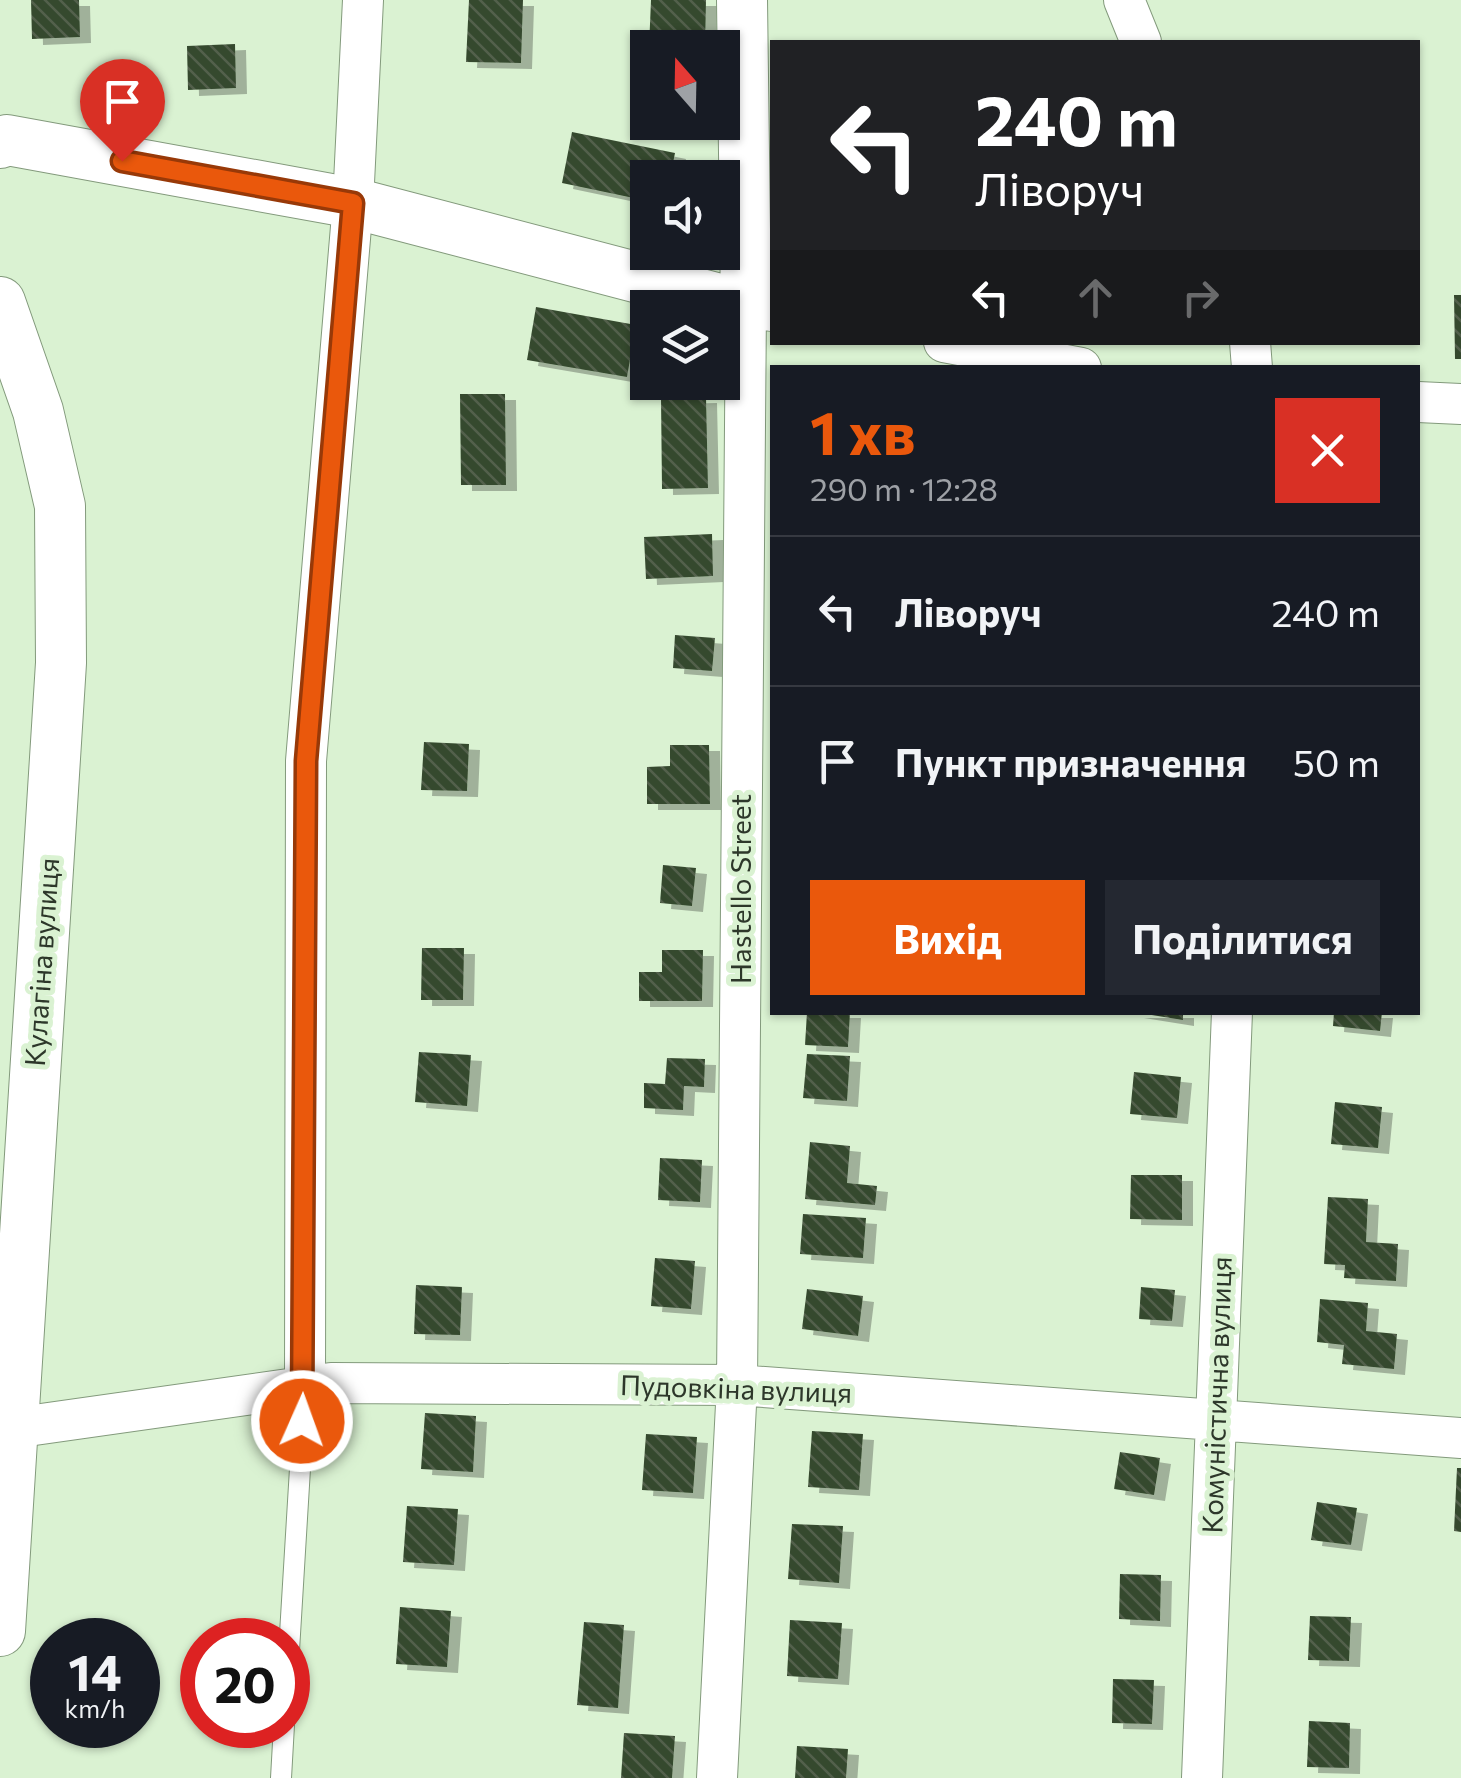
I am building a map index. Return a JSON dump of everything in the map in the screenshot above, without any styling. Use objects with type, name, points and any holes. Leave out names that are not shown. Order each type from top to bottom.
[{"type":"street","points":[[304,1386],[306,761],[353,203],[363,0]]},
{"type":"street","name":"Hastello Street","points":[[717,1778],[738,1385],[759,309],[742,0]]},
{"type":"street","points":[[1124,0],[1140,40]]},
{"type":"street","points":[[2,141],[353,203],[759,309]]},
{"type":"street","name":"Кулагіна вулиця","points":[[0,302],[38,411],[60,506],[61,663],[0,1631]]},
{"type":"street","points":[[960,345],[1064,365]]},
{"type":"street","points":[[1420,402],[1461,404]]},
{"type":"street","name":"Комуністична вулиця","points":[[1202,1778],[1232,1015]]},
{"type":"street","name":"Пудовкіна вулиця","points":[[13,1428],[304,1386],[738,1385],[1461,1438]]},
{"type":"lane","points":[[291,1618],[304,1386]]},
{"type":"lane","points":[[281,1778],[283,1748]]},
{"type":"building","points":[[31,0],[79,0],[80,37],[32,39]]},
{"type":"building","points":[[469,0],[523,0],[521,63],[466,62]]},
{"type":"building","points":[[651,0],[706,0],[705,30],[650,30]]},
{"type":"building","points":[[235,44],[236,88],[188,90],[187,46]]},
{"type":"building","points":[[572,132],[675,153],[674,160],[630,160],[630,197],[562,183]]},
{"type":"building","points":[[1454,295],[1461,295],[1461,359],[1455,359]]},
{"type":"building","points":[[536,307],[630,324],[627,377],[527,360]]},
{"type":"building","points":[[460,394],[505,394],[506,485],[461,485]]},
{"type":"building","points":[[661,400],[706,400],[708,488],[662,489]]},
{"type":"building","points":[[712,534],[713,576],[646,579],[644,537]]},
{"type":"building","points":[[675,635],[715,638],[712,671],[673,668]]},
{"type":"building","points":[[424,742],[469,744],[467,791],[421,790]]},
{"type":"building","points":[[670,745],[709,745],[710,804],[647,804],[647,767],[670,766]]},
{"type":"building","points":[[663,865],[696,868],[692,906],[660,903]]},
{"type":"building","points":[[422,948],[464,948],[463,1000],[421,1000]]},
{"type":"building","points":[[662,950],[703,950],[702,1001],[639,1001],[639,972],[662,972]]},
{"type":"building","points":[[807,1015],[850,1015],[848,1047],[805,1045]]},
{"type":"building","points":[[1152,1015],[1183,1015],[1183,1020]]},
{"type":"building","points":[[1334,1015],[1382,1015],[1380,1031],[1333,1026]]},
{"type":"building","points":[[419,1052],[471,1055],[467,1106],[415,1102]]},
{"type":"building","points":[[807,1054],[850,1056],[847,1101],[803,1098]]},
{"type":"building","points":[[667,1058],[705,1059],[704,1087],[684,1086],[683,1110],[644,1108],[644,1083],[665,1084]]},
{"type":"building","points":[[1134,1072],[1181,1077],[1177,1118],[1130,1114]]},
{"type":"building","points":[[1335,1102],[1382,1107],[1378,1148],[1331,1144]]},
{"type":"building","points":[[810,1142],[850,1146],[847,1183],[877,1186],[875,1205],[805,1199]]},
{"type":"building","points":[[660,1158],[702,1160],[700,1202],[658,1200]]},
{"type":"building","points":[[1131,1175],[1182,1175],[1182,1220],[1130,1219]]},
{"type":"building","points":[[1328,1197],[1368,1199],[1366,1242],[1398,1244],[1396,1281],[1344,1278],[1345,1265],[1324,1264]]},
{"type":"building","points":[[803,1214],[866,1218],[863,1258],[800,1254]]},
{"type":"building","points":[[655,1258],[695,1261],[691,1309],[651,1306]]},
{"type":"building","points":[[416,1285],[462,1287],[460,1335],[414,1334]]},
{"type":"building","points":[[1141,1287],[1175,1290],[1172,1321],[1139,1319]]},
{"type":"building","points":[[807,1289],[863,1296],[858,1336],[802,1329]]},
{"type":"building","points":[[1320,1299],[1368,1303],[1366,1331],[1397,1334],[1394,1369],[1342,1364],[1344,1345],[1317,1342]]},
{"type":"building","points":[[425,1413],[476,1416],[473,1472],[421,1469]]},
{"type":"building","points":[[812,1431],[863,1434],[859,1490],[808,1487]]},
{"type":"building","points":[[646,1434],[697,1437],[693,1493],[642,1490]]},
{"type":"building","points":[[1120,1452],[1160,1458],[1154,1495],[1114,1489]]},
{"type":"building","points":[[1457,1468],[1461,1468],[1461,1532],[1454,1531]]},
{"type":"building","points":[[1317,1502],[1357,1508],[1351,1545],[1311,1540]]},
{"type":"building","points":[[407,1506],[458,1509],[454,1565],[403,1562]]},
{"type":"building","points":[[792,1524],[843,1526],[839,1583],[788,1579]]},
{"type":"building","points":[[1120,1574],[1161,1575],[1160,1621],[1119,1619]]},
{"type":"building","points":[[400,1607],[451,1611],[447,1667],[396,1664]]},
{"type":"building","points":[[1310,1616],[1351,1617],[1349,1661],[1308,1660]]},
{"type":"building","points":[[790,1620],[842,1623],[838,1679],[787,1676]]},
{"type":"building","points":[[584,1622],[624,1625],[618,1708],[577,1705]]},
{"type":"building","points":[[1113,1679],[1154,1680],[1152,1724],[1112,1723]]},
{"type":"building","points":[[1309,1721],[1350,1723],[1349,1768],[1307,1767]]},
{"type":"building","points":[[624,1733],[675,1736],[672,1778],[621,1778]]},
{"type":"building","points":[[797,1746],[848,1749],[846,1778],[795,1778]]},
{"type":"route","points":[[122,161],[353,203],[306,761],[302,1421]]}]
